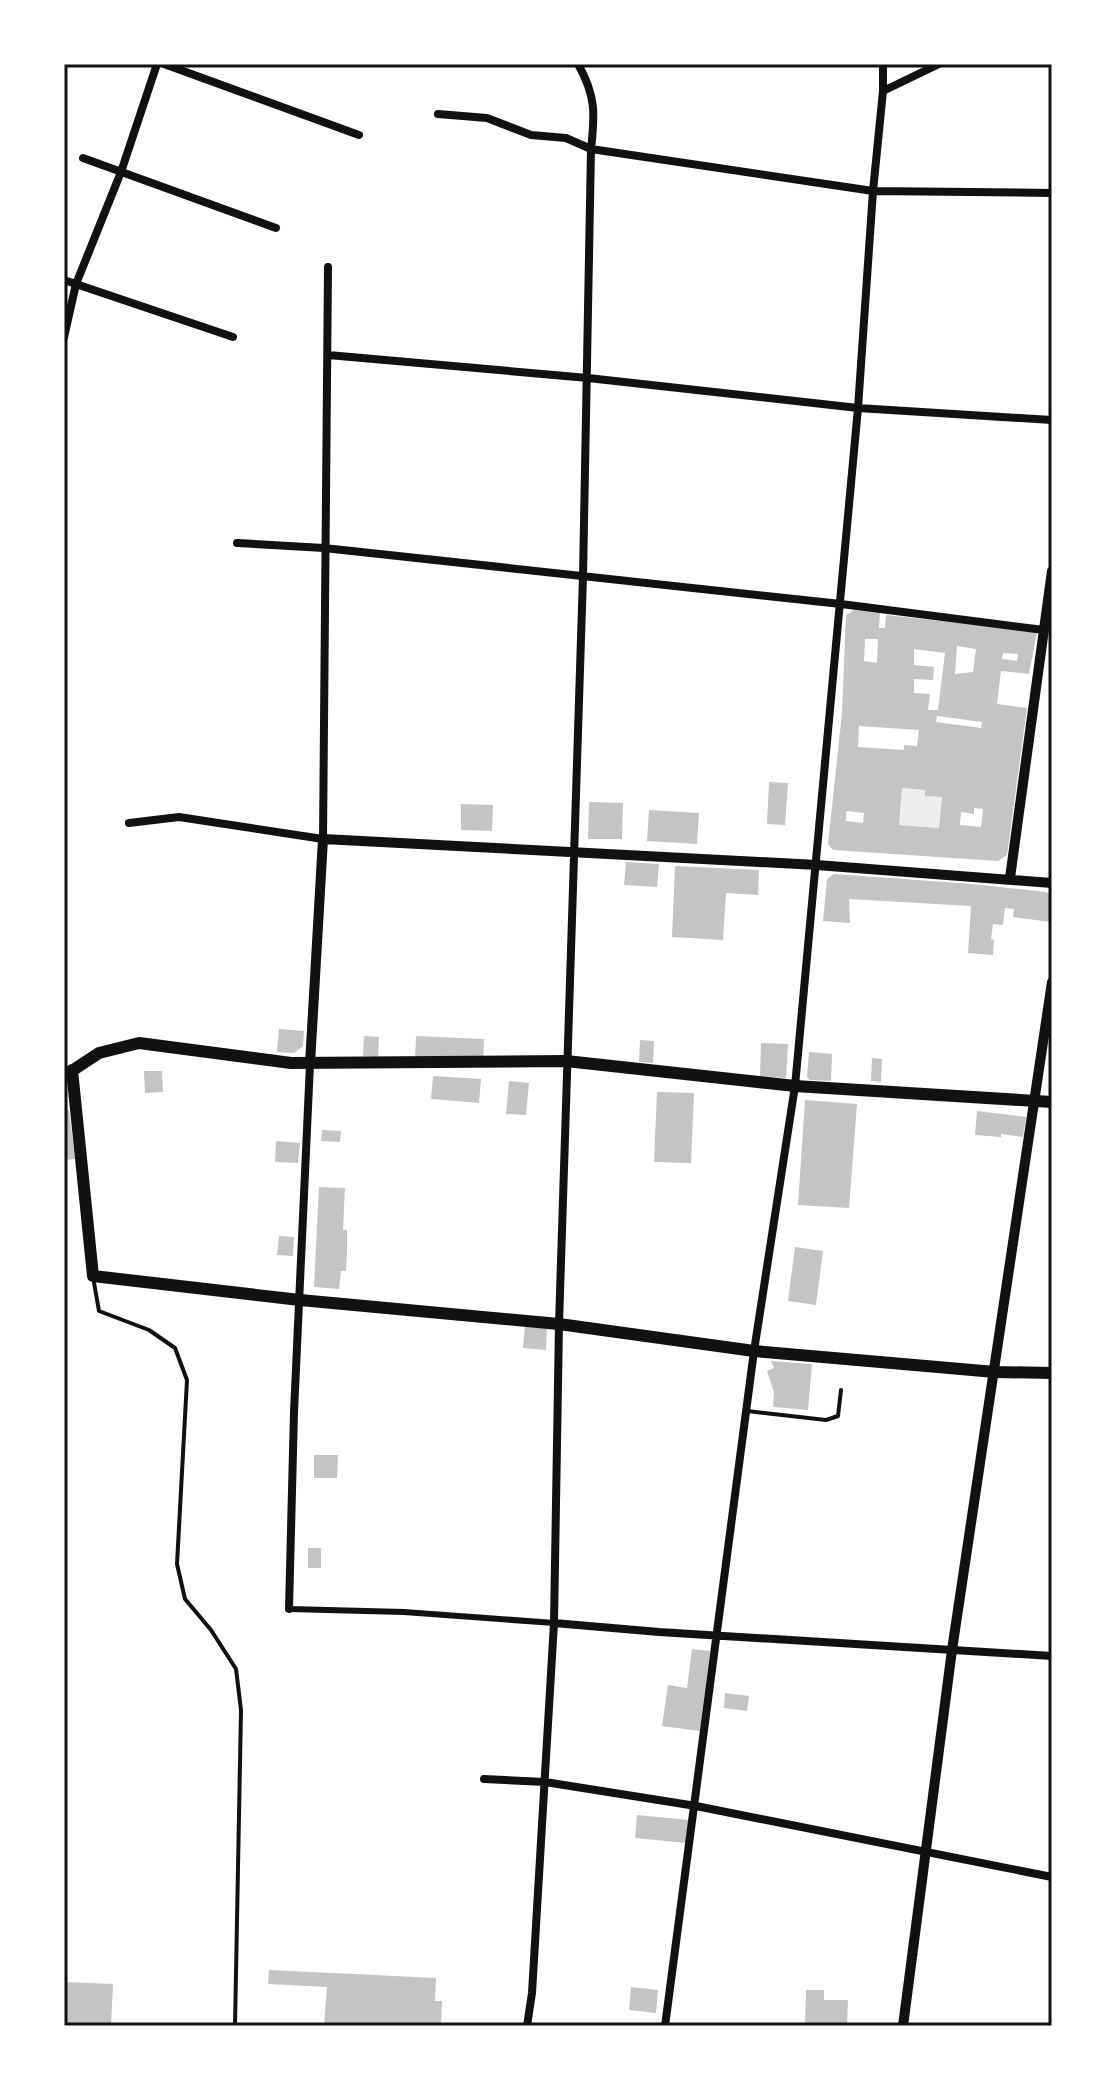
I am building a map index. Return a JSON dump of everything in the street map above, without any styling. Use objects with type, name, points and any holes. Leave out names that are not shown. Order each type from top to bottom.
[{"type":"main road","points":[[1052,1102],[795,1086],[566,1061],[310,1064],[139,1043],[99,1053],[68,1073],[93,1276],[300,1300],[559,1324],[754,1351],[995,1372],[1052,1373]]},
{"type":"street","points":[[64,337],[76,284],[121,172],[157,64]]},
{"type":"street","points":[[164,64],[359,135]]},
{"type":"street","points":[[527,2026],[532,1993],[554,1623],[566,1061],[583,576],[591,149],[595,114],[590,86],[578,64]]},
{"type":"street","points":[[665,2026],[754,1351],[795,1086],[858,408],[883,64]]},
{"type":"street","points":[[883,91],[939,64]]},
{"type":"street","points":[[438,114],[487,118],[531,135],[566,138],[591,149],[873,191],[1052,193]]},
{"type":"street","points":[[83,158],[276,228]]},
{"type":"street","points":[[328,267],[323,839],[310,1064],[289,1609],[404,1612],[1052,1656]]},
{"type":"street","points":[[64,280],[233,337]]},
{"type":"street","points":[[328,355],[588,378],[858,408],[1052,420]]},
{"type":"street","points":[[237,543],[324,548],[583,576],[841,604],[1048,631]]},
{"type":"street","points":[[1010,878],[1048,631],[1052,571]]},
{"type":"street","points":[[129,823],[179,817],[323,839],[817,865],[1052,883]]},
{"type":"street","points":[[903,2026],[952,1650],[1052,982]]},
{"type":"street","points":[[484,1779],[545,1782],[696,1806],[1052,1877]]},
{"type":"lane","points":[[93,1276],[99,1311],[149,1330],[175,1348],[187,1380],[177,1564],[185,1599],[211,1630],[236,1669],[241,1710],[235,2026]]},
{"type":"lane","points":[[747,1411],[826,1420],[838,1416],[841,1390]]},
{"type":"shaded area","points":[[902,788],[925,790],[942,797],[939,828],[899,825]]},
{"type":"building","points":[[854,610],[880,613],[879,628],[885,628],[886,615],[1037,632],[1029,674],[1001,671],[997,704],[1027,708],[1007,855],[998,861],[833,850],[828,844],[842,713],[846,615]],"holes":[[[865,639],[878,639],[877,663],[864,661]],[[957,646],[976,649],[973,672],[955,674]],[[914,649],[945,653],[938,710],[928,710],[930,694],[914,693],[914,679],[933,680],[934,667],[914,665]],[[1003,653],[1018,654],[1017,661],[1002,659]],[[937,716],[982,722],[981,728],[936,722]],[[859,726],[919,730],[917,746],[904,745],[904,750],[858,747]],[[902,788],[925,790],[925,796],[942,797],[939,828],[899,825]],[[974,808],[983,809],[981,827],[960,825],[961,812],[974,814]],[[846,811],[864,813],[863,823],[846,821]]]},
{"type":"building","points":[[769,782],[788,783],[785,825],[767,824]]},
{"type":"building","points":[[589,802],[623,803],[622,839],[588,839]]},
{"type":"building","points":[[461,804],[493,805],[492,831],[461,830]]},
{"type":"building","points":[[649,810],[699,813],[697,844],[647,841]]},
{"type":"building","points":[[626,862],[659,864],[657,887],[624,885]]},
{"type":"building","points":[[675,866],[759,870],[758,895],[726,893],[723,940],[672,937]]},
{"type":"building","points":[[834,874],[1046,892],[1052,896],[1051,922],[1013,917],[1014,909],[1005,908],[1003,925],[993,924],[993,955],[968,953],[971,906],[849,899],[850,923],[823,921],[827,879]]},
{"type":"building","points":[[279,1029],[304,1031],[303,1046],[294,1053],[277,1052]]},
{"type":"building","points":[[364,1036],[379,1037],[378,1057],[363,1056]]},
{"type":"building","points":[[416,1036],[484,1039],[483,1062],[415,1059]]},
{"type":"building","points":[[640,1040],[654,1041],[653,1063],[639,1062]]},
{"type":"building","points":[[761,1043],[788,1044],[786,1078],[760,1076]]},
{"type":"building","points":[[809,1052],[832,1054],[831,1081],[810,1080],[807,1077]]},
{"type":"building","points":[[872,1058],[882,1059],[881,1082],[871,1081]]},
{"type":"building","points":[[144,1071],[162,1071],[163,1092],[145,1093]]},
{"type":"building","points":[[433,1076],[481,1079],[479,1103],[431,1099]]},
{"type":"building","points":[[509,1081],[529,1083],[526,1115],[506,1114]]},
{"type":"building","points":[[657,1092],[694,1093],[691,1163],[654,1162]]},
{"type":"building","points":[[805,1100],[857,1104],[849,1208],[798,1205]]},
{"type":"building","points":[[69,1110],[75,1159],[64,1160],[64,1111]]},
{"type":"building","points":[[977,1111],[1026,1117],[1023,1137],[975,1135]]},
{"type":"building","points":[[322,1130],[341,1131],[340,1142],[321,1141]]},
{"type":"building","points":[[276,1141],[300,1143],[298,1163],[275,1162]]},
{"type":"building","points":[[319,1187],[345,1188],[343,1230],[347,1230],[346,1271],[341,1271],[339,1289],[314,1287]]},
{"type":"building","points":[[279,1236],[294,1237],[293,1256],[277,1255]]},
{"type":"building","points":[[795,1247],[823,1251],[816,1305],[788,1301]]},
{"type":"building","points":[[525,1325],[547,1327],[546,1350],[523,1348]]},
{"type":"building","points":[[771,1361],[812,1364],[808,1410],[773,1407],[774,1392],[767,1371],[774,1368]]},
{"type":"building","points":[[314,1455],[338,1455],[337,1478],[314,1478]]},
{"type":"building","points":[[308,1548],[321,1548],[321,1568],[308,1568]]},
{"type":"building","points":[[692,1649],[710,1651],[700,1731],[662,1726],[668,1685],[687,1688]]},
{"type":"building","points":[[725,1693],[749,1696],[747,1711],[724,1708]]},
{"type":"building","points":[[637,1815],[689,1820],[686,1843],[635,1838]]},
{"type":"building","points":[[269,1970],[436,1978],[435,2001],[442,2001],[441,2026],[324,2026],[327,1987],[268,1984]]},
{"type":"building","points":[[64,1982],[113,1984],[111,2026],[64,2026]]},
{"type":"building","points":[[631,1987],[658,1990],[656,2013],[629,2010]]},
{"type":"building","points":[[806,1990],[824,1990],[824,2000],[848,2000],[847,2026],[805,2026]]}]
